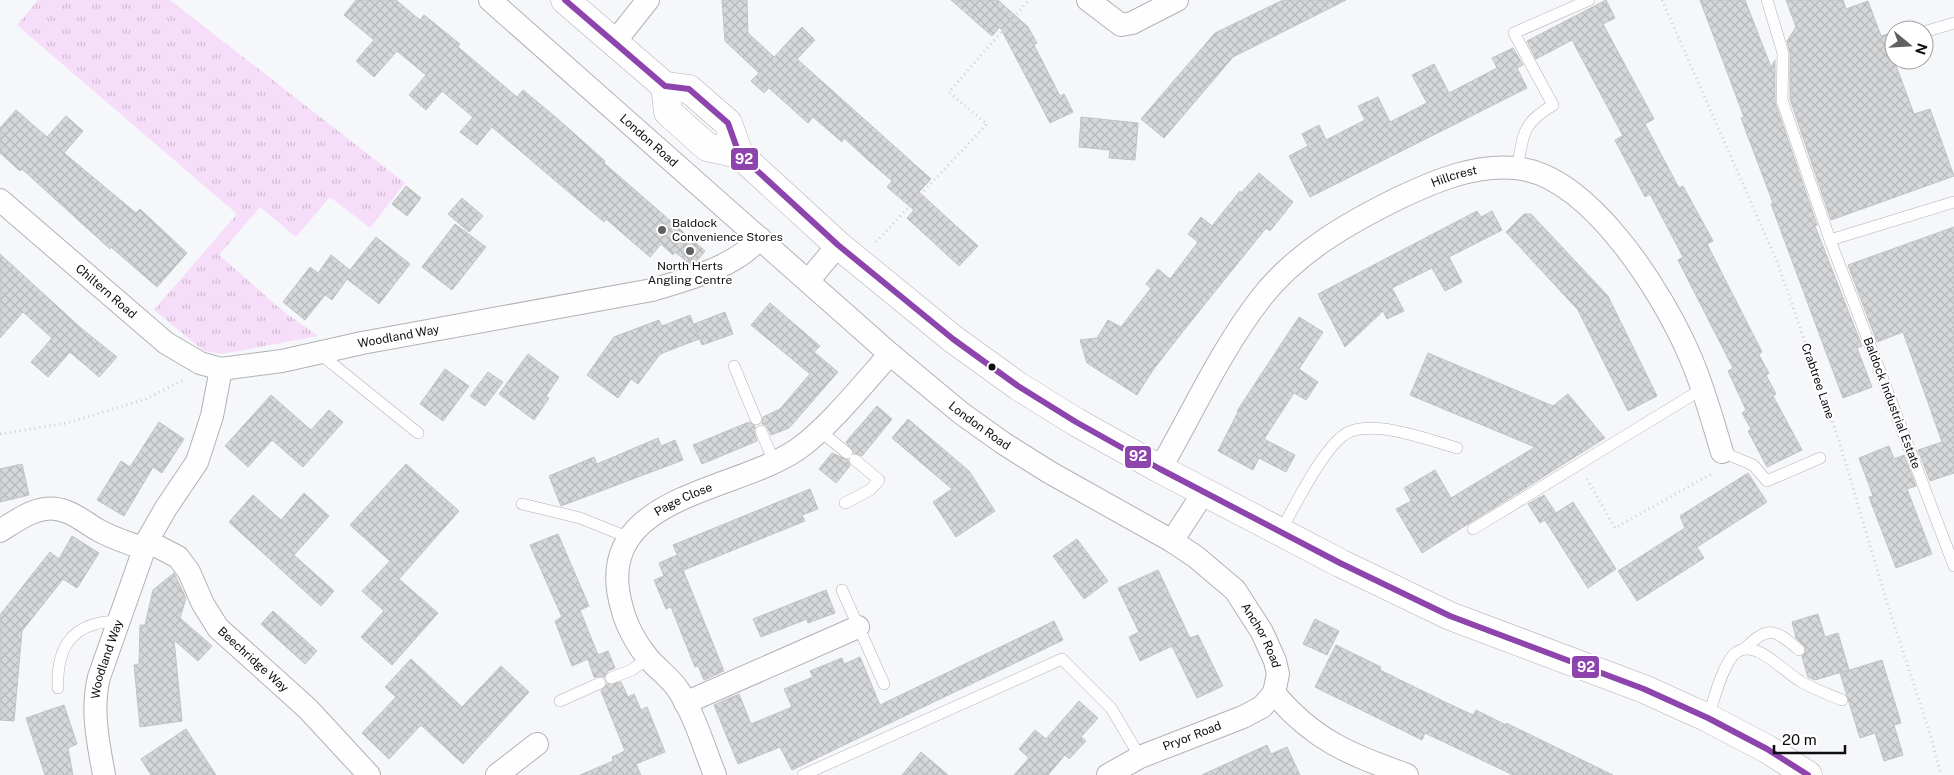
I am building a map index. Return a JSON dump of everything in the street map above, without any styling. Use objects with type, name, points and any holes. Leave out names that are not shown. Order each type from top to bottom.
[{"type":"main road","points":[[565,0],[613,44],[665,86],[689,89],[728,123],[739,154],[838,245],[953,339],[1018,386],[1076,422],[1160,469],[1280,532],[1450,616],[1644,689],[1708,718],[1767,749],[1808,775]]},
{"type":"street","name":"London Road","points":[[490,0],[890,354],[961,413],[1003,443],[1092,497],[1172,541]]},
{"type":"street","points":[[613,44],[648,0]]},
{"type":"street","points":[[1088,0],[1121,26],[1132,23],[1177,0]]},
{"type":"street","name":"Hillcrest","points":[[1160,469],[1211,375],[1257,304],[1288,269],[1323,239],[1366,214],[1446,178],[1474,170],[1516,168],[1543,176],[1558,185],[1577,198],[1612,230],[1657,295],[1688,352],[1722,452]]},
{"type":"street","name":"Chiltern Road","points":[[0,200],[166,343],[210,366]]},
{"type":"street","name":"Woodland Way","points":[[104,775],[94,714],[95,692],[146,545],[166,508],[197,462],[212,416],[210,366],[273,362],[652,290],[692,278],[724,265],[754,245],[760,238]]},
{"type":"street","points":[[808,281],[838,245]]},
{"type":"street","name":"Page Close","points":[[715,775],[685,703],[672,682],[648,658],[628,624],[618,594],[619,564],[630,538],[642,522],[664,506],[774,462],[796,451],[819,430],[890,354]]},
{"type":"street","points":[[1172,541],[1204,492]]},
{"type":"street","points":[[0,532],[33,512],[46,509],[75,515],[97,529],[146,545]]},
{"type":"street","name":"Anchor Road","points":[[1172,541],[1196,557],[1235,590],[1262,632],[1275,662],[1278,674],[1274,693]]},
{"type":"street","name":"Beechridge Way","points":[[146,545],[178,557],[189,572],[203,604],[218,628],[308,709],[369,775]]},
{"type":"street","points":[[685,703],[858,627]]},
{"type":"street","points":[[1274,693],[1303,725],[1333,745],[1407,775]]},
{"type":"street","name":"Pryor Road","points":[[1108,775],[1140,757],[1243,717],[1262,707],[1274,693]]},
{"type":"street","points":[[497,775],[537,744]]},
{"type":"lane","points":[[1516,168],[1528,125],[1534,116],[1553,105],[1514,33],[1589,0]]},
{"type":"lane","name":"Baldock Industrial Estate","points":[[1767,0],[1782,53],[1782,100],[1830,240],[1954,566]]},
{"type":"lane","points":[[1934,29],[1954,23]]},
{"type":"lane","points":[[1830,240],[1954,202]]},
{"type":"lane","points":[[319,352],[418,433]]},
{"type":"lane","points":[[734,366],[756,419]]},
{"type":"lane","points":[[1473,529],[1702,389]]},
{"type":"lane","points":[[1280,532],[1324,458],[1349,432],[1369,429],[1397,431],[1457,448]]},
{"type":"lane","points":[[819,430],[879,480],[870,490],[845,503]]},
{"type":"lane","points":[[761,431],[774,462]]},
{"type":"lane","points":[[1722,452],[1752,465],[1767,481],[1820,458]]},
{"type":"lane","points":[[522,504],[580,518],[630,538]]},
{"type":"lane","points":[[842,590],[884,684]]},
{"type":"lane","points":[[58,688],[58,666],[67,643],[74,635],[91,624],[120,621]]},
{"type":"lane","points":[[1708,718],[1729,663],[1737,652],[1744,650],[1760,634],[1769,632],[1788,641],[1799,650]]},
{"type":"lane","points":[[1744,650],[1768,656],[1798,680],[1842,700]]},
{"type":"lane","points":[[560,700],[632,670],[648,658]]},
{"type":"lane","points":[[803,775],[1062,659],[1110,708],[1140,757]]},
{"type":"path","points":[[864,267],[877,240],[987,124],[950,92],[1029,0]]},
{"type":"path","name":"Crabtree Lane","points":[[1662,0],[1778,264],[1839,441],[1888,606],[1931,737],[1940,775]]},
{"type":"path","points":[[0,434],[67,423],[146,399],[210,366]]},
{"type":"path","points":[[1578,464],[1615,528],[1720,469],[1722,452]]},
{"type":"green space","points":[[38,0],[170,0],[405,183],[370,228],[330,197],[296,237],[260,207],[219,255],[284,312],[318,336],[222,354],[204,351],[154,310],[237,214],[17,25]]},
{"type":"building","points":[[356,0],[396,0],[420,20],[424,15],[460,44],[458,47],[517,97],[523,90],[559,120],[605,161],[604,163],[705,251],[696,262],[690,264],[675,252],[673,255],[661,244],[650,257],[606,219],[604,222],[492,127],[477,145],[460,132],[473,117],[442,91],[426,110],[409,95],[426,75],[397,51],[374,77],[356,61],[374,40],[344,15]]},
{"type":"building","points":[[722,0],[747,0],[748,33],[774,57],[802,27],[815,40],[797,59],[931,179],[919,192],[978,246],[959,266],[907,218],[914,210],[887,187],[892,181],[844,138],[842,142],[813,117],[808,123],[769,88],[764,93],[751,81],[759,73],[725,41]]},
{"type":"building","points":[[951,0],[998,0],[1028,27],[1037,43],[1034,45],[1060,96],[1064,94],[1073,112],[1050,123],[1000,27],[992,36]]},
{"type":"building","points":[[1283,0],[1346,0],[1233,57],[1164,138],[1141,119],[1215,33]]},
{"type":"building","points":[[1606,0],[1615,18],[1603,24],[1654,119],[1645,124],[1679,188],[1683,186],[1713,241],[1707,244],[1762,352],[1759,355],[1769,373],[1766,375],[1776,394],[1773,396],[1802,450],[1767,467],[1748,431],[1751,429],[1742,413],[1746,410],[1728,371],[1733,368],[1678,260],[1683,257],[1650,194],[1645,197],[1615,140],[1623,136],[1572,40],[1536,59],[1527,41]]},
{"type":"building","points":[[1700,0],[1745,0],[1771,67],[1775,60],[1775,102],[1817,225],[1815,226],[1862,346],[1857,348],[1872,387],[1843,398],[1771,204],[1773,203],[1741,118],[1744,117]]},
{"type":"building","points":[[1786,0],[1843,0],[1846,9],[1868,1],[1881,36],[1884,35],[1884,70],[1898,70],[1914,114],[1930,109],[1954,176],[1831,220],[1790,99],[1790,53],[1787,41],[1796,27]]},
{"type":"building","points":[[1513,48],[1523,65],[1517,68],[1527,88],[1310,197],[1289,156],[1308,146],[1302,134],[1319,125],[1326,140],[1365,120],[1358,106],[1378,97],[1390,122],[1427,103],[1412,75],[1434,64],[1449,93],[1497,68],[1492,58]]},
{"type":"building","points":[[16,110],[47,137],[66,116],[83,131],[64,153],[136,213],[140,209],[187,253],[157,287],[111,247],[110,249],[22,169],[20,171],[0,153],[0,128]]},
{"type":"building","points":[[1081,117],[1138,123],[1135,160],[1109,158],[1110,150],[1079,147]]},
{"type":"building","points":[[1259,173],[1293,202],[1270,231],[1266,228],[1153,370],[1137,395],[1087,363],[1080,340],[1097,338],[1108,320],[1121,327],[1151,288],[1146,284],[1158,269],[1170,279],[1198,242],[1188,234],[1201,217],[1212,226],[1240,191],[1241,193]]},
{"type":"building","points":[[406,186],[421,198],[407,216],[392,204]]},
{"type":"building","points":[[462,198],[483,216],[469,232],[448,214]]},
{"type":"building","points":[[1477,211],[1481,217],[1492,211],[1502,230],[1449,257],[1462,282],[1445,291],[1432,268],[1392,288],[1404,311],[1387,319],[1383,311],[1345,347],[1318,294]]},
{"type":"building","points":[[1524,214],[1531,214],[1608,296],[1657,396],[1628,411],[1578,310],[1506,232]]},
{"type":"building","points":[[455,224],[486,247],[452,290],[422,267]]},
{"type":"building","points":[[1954,227],[1954,473],[1930,481],[1918,450],[1942,442],[1903,332],[1877,342],[1848,265]]},
{"type":"building","points":[[376,237],[410,264],[379,304],[347,279],[332,300],[325,295],[305,320],[283,302],[310,267],[318,273],[331,255],[350,270]]},
{"type":"building","points":[[0,254],[81,328],[117,357],[99,377],[70,352],[48,377],[31,362],[52,338],[23,312],[0,338]]},
{"type":"building","points":[[770,303],[820,346],[814,352],[838,372],[789,428],[771,435],[766,425],[762,424],[763,417],[780,409],[810,374],[751,325]]},
{"type":"building","points":[[725,312],[733,334],[702,345],[694,324]]},
{"type":"building","points":[[690,315],[699,339],[660,354],[638,384],[631,379],[618,398],[587,375],[614,337],[659,320],[662,326]]},
{"type":"building","points":[[1299,317],[1323,332],[1299,369],[1318,382],[1306,400],[1294,393],[1264,439],[1295,455],[1286,472],[1259,458],[1253,470],[1218,451],[1237,411]]},
{"type":"building","points":[[1428,353],[1553,406],[1568,394],[1605,438],[1422,553],[1396,509],[1411,501],[1404,488],[1435,470],[1451,498],[1535,447],[1410,395]]},
{"type":"building","points":[[528,354],[559,377],[546,396],[549,398],[534,420],[499,394]]},
{"type":"building","points":[[445,369],[469,386],[443,421],[420,404]]},
{"type":"building","points":[[488,372],[503,382],[485,406],[470,396]]},
{"type":"building","points":[[271,395],[311,430],[329,410],[343,422],[303,467],[272,440],[248,467],[225,446]]},
{"type":"building","points":[[877,406],[892,419],[862,456],[854,453],[846,442]]},
{"type":"building","points":[[908,419],[969,471],[995,511],[956,537],[933,502],[952,489],[892,438]]},
{"type":"building","points":[[159,422],[184,439],[162,473],[153,467],[124,516],[97,500],[121,461],[130,467]]},
{"type":"building","points":[[749,422],[755,426],[754,431],[757,441],[702,464],[693,445]]},
{"type":"building","points":[[658,438],[661,446],[675,440],[683,460],[561,506],[549,476],[594,457],[597,464]]},
{"type":"building","points":[[1889,446],[1894,459],[1904,455],[1916,486],[1907,489],[1932,554],[1896,568],[1869,497],[1873,496],[1859,458]]},
{"type":"building","points":[[832,453],[848,460],[850,466],[836,483],[819,469]]},
{"type":"building","points":[[22,464],[29,495],[0,502],[0,469]]},
{"type":"building","points":[[406,464],[459,511],[399,579],[438,613],[392,665],[361,637],[384,611],[362,591],[390,561],[350,525]]},
{"type":"building","points":[[1748,473],[1767,502],[1697,547],[1704,558],[1637,601],[1618,571],[1685,528],[1680,516]]},
{"type":"building","points":[[810,489],[818,509],[802,515],[805,521],[684,570],[673,545]]},
{"type":"building","points":[[304,493],[329,516],[294,555],[334,591],[321,606],[229,522],[253,495],[281,520]]},
{"type":"building","points":[[1544,495],[1556,513],[1540,523],[1528,504]]},
{"type":"building","points":[[1573,502],[1616,569],[1588,588],[1545,520]]},
{"type":"building","points":[[558,534],[589,606],[580,610],[598,655],[608,651],[615,668],[608,671],[604,677],[594,677],[588,659],[572,666],[555,621],[562,617],[530,545]]},
{"type":"building","points":[[72,536],[99,553],[77,588],[63,579],[22,631],[14,721],[0,720],[0,615],[50,552],[59,559]]},
{"type":"building","points":[[1077,539],[1108,581],[1084,599],[1053,556]]},
{"type":"building","points":[[677,555],[724,671],[704,680],[698,666],[695,667],[671,607],[666,609],[654,580],[664,576],[659,563]]},
{"type":"building","points":[[1158,570],[1190,638],[1198,635],[1223,686],[1197,698],[1172,646],[1140,661],[1129,637],[1139,632],[1118,588]]},
{"type":"building","points":[[174,573],[186,598],[180,618],[212,646],[198,661],[174,640],[182,721],[140,727],[134,665],[139,664],[140,625],[145,625],[153,590]]},
{"type":"building","points":[[826,590],[835,613],[808,623],[807,619],[761,637],[753,619]]},
{"type":"building","points":[[273,611],[317,651],[305,664],[261,624]]},
{"type":"building","points":[[1818,614],[1825,637],[1838,633],[1849,670],[1815,680],[1808,677],[1802,657],[1806,648],[1796,638],[1792,622]]},
{"type":"building","points":[[1315,619],[1339,631],[1327,655],[1303,644]]},
{"type":"building","points":[[1054,621],[1063,640],[792,770],[780,747],[738,764],[714,705],[739,694],[751,724],[792,707],[784,689],[813,677],[810,671],[842,658],[844,664],[860,657],[880,705]]},
{"type":"building","points":[[1336,645],[1381,667],[1380,670],[1445,702],[1473,715],[1476,710],[1506,725],[1506,723],[1613,775],[1513,775],[1425,733],[1422,740],[1315,687]]},
{"type":"building","points":[[411,659],[462,707],[501,666],[529,692],[463,764],[421,725],[389,759],[362,733],[396,697],[385,687]]},
{"type":"building","points":[[1882,660],[1901,723],[1894,725],[1903,755],[1884,761],[1875,733],[1860,738],[1840,673]]},
{"type":"building","points":[[621,682],[628,697],[634,694],[641,710],[647,707],[665,752],[636,764],[641,775],[580,775],[613,761],[612,757],[625,751],[601,691],[607,684]]},
{"type":"building","points":[[1079,701],[1098,718],[1081,737],[1086,741],[1069,759],[1065,755],[1048,775],[1014,775],[1029,758],[1019,749],[1035,730],[1046,739]]},
{"type":"building","points":[[64,705],[77,744],[68,748],[73,775],[45,775],[26,718]]},
{"type":"building","points":[[186,729],[216,775],[151,775],[141,759]]},
{"type":"building","points":[[1267,745],[1271,754],[1287,747],[1300,775],[1202,775]]},
{"type":"building","points":[[921,752],[948,775],[902,775]]},
{"type":"transit line","name":"92","points":[[565,0],[665,86],[689,89],[728,123],[739,154],[838,245],[953,339],[1018,386],[1076,422],[1160,469],[1340,563],[1450,616],[1644,689],[1708,718],[1767,749],[1808,775]]},
{"type":"place","name":"Baldock Convenience Stores","points":[[662,230]]},
{"type":"place","name":"North Herts Angling Centre","points":[[690,251]]}]
